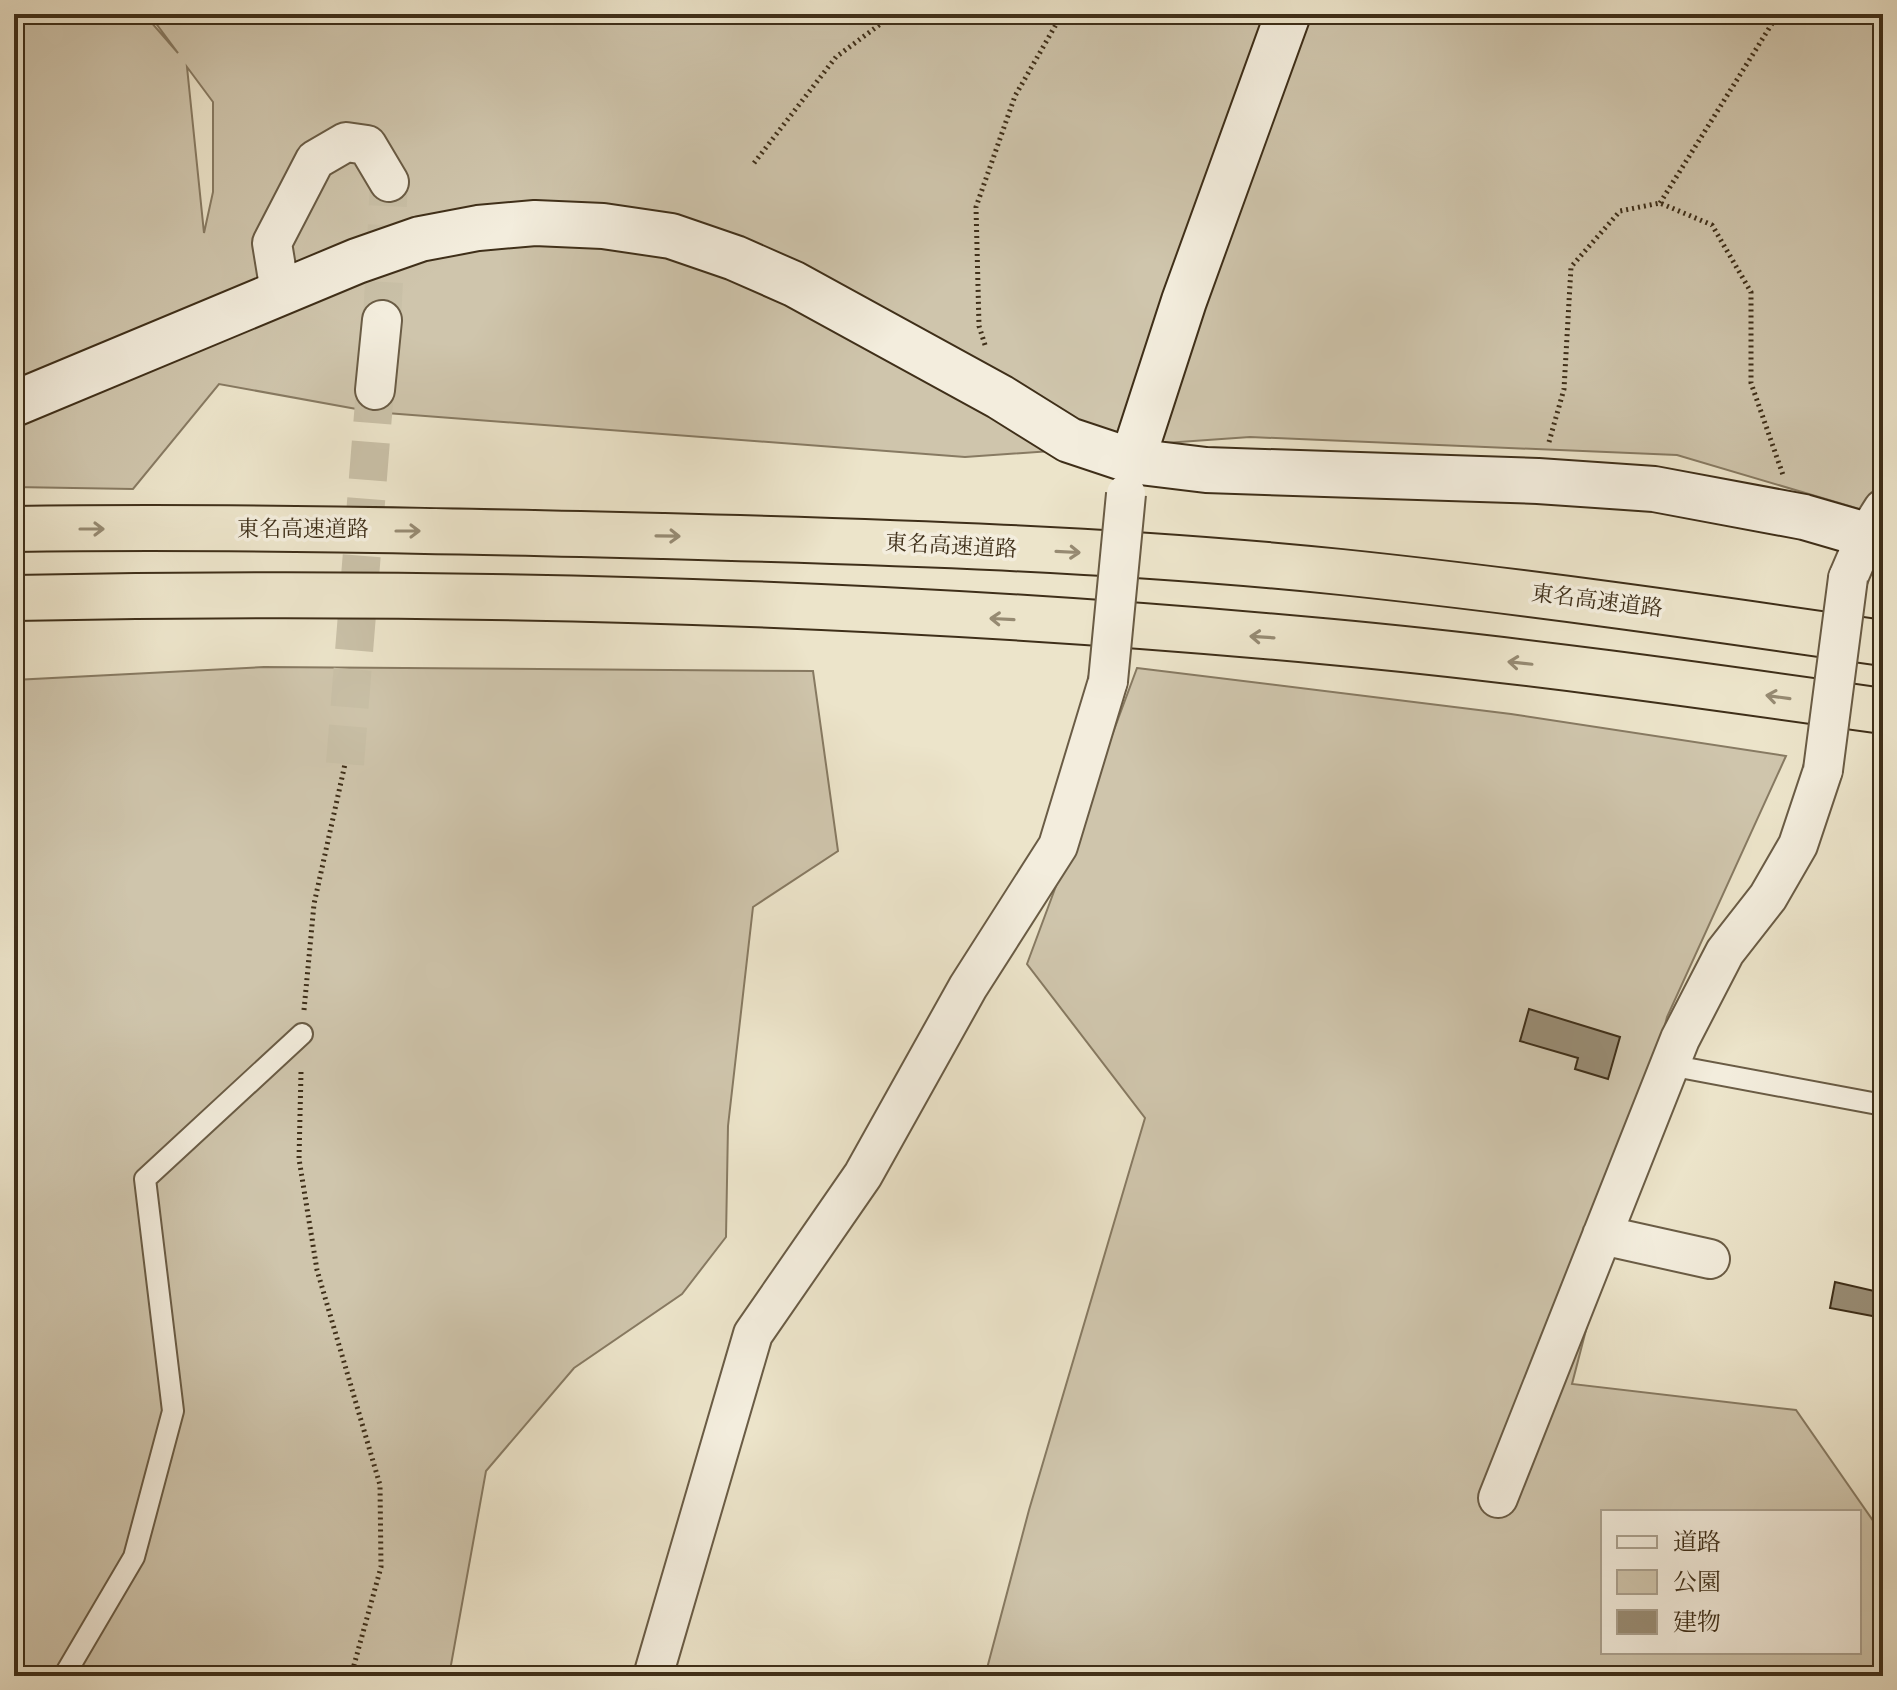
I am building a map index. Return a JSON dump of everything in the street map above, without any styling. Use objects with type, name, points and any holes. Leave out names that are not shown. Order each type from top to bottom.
[{"type":"highway","name":"東名高速道路","points":[[14,529],[435,531],[798,540],[1072,552],[1368,575],[1614,603],[1883,643]]},
{"type":"highway","points":[[14,598],[438,597],[789,606],[1047,621],[1346,643],[1604,672],[1883,711]]},
{"type":"street","points":[[653,1676],[753,1334],[863,1175],[968,987],[1058,846],[1108,681],[1129,478],[1184,301],[1288,14]]},
{"type":"street","points":[[280,292],[272,243],[315,160],[346,142],[367,145],[389,182]]},
{"type":"street","points":[[14,404],[280,292],[420,239],[478,228],[535,223],[603,226],[671,236],[735,258],[794,284],[1000,397],[1129,478],[1206,470],[1538,481],[1654,489],[1877,528],[1848,578],[1823,770],[1798,845],[1768,897],[1725,952],[1669,1065],[1498,1498]]},
{"type":"street","points":[[375,390],[382,320]]},
{"type":"street","points":[[1602,1235],[1710,1259]]},
{"type":"lane","points":[[64,1676],[134,1557],[173,1411],[145,1179],[302,1034]]},
{"type":"lane","points":[[1669,1065],[1883,1105]]},
{"type":"path","points":[[754,163],[836,57],[894,14]]},
{"type":"path","points":[[1000,397],[979,326],[976,207],[1015,96],[1062,14]]},
{"type":"path","points":[[1660,203],[1778,14]]},
{"type":"path","points":[[1538,481],[1564,389],[1571,267],[1620,211],[1660,203],[1712,225],[1751,292],[1751,383],[1778,466],[1804,517]]},
{"type":"path","points":[[345,764],[314,904],[302,1034],[299,1159],[317,1270],[380,1485],[381,1567],[351,1676]]},
{"type":"green space","points":[[14,14],[144,14],[178,53],[149,14],[1883,14],[1883,516],[1677,455],[1250,437],[965,457],[373,412],[219,384],[133,489],[14,487]],"holes":[[[187,67],[213,102],[213,192],[204,233]]]},
{"type":"green space","points":[[264,667],[813,671],[838,851],[753,907],[728,1126],[726,1237],[682,1294],[574,1368],[486,1471],[449,1676],[14,1676],[14,680]]},
{"type":"green space","points":[[1137,668],[1511,714],[1786,756],[1667,1017],[1572,1384],[1796,1410],[1883,1535],[1883,1676],[985,1676],[1029,1510],[1145,1118],[1027,964]]},
{"type":"building","points":[[1529,1009],[1620,1037],[1608,1079],[1575,1069],[1578,1058],[1520,1041]]},
{"type":"building","points":[[1835,1282],[1883,1293],[1883,1318],[1830,1308]]},
{"type":"tunnel","points":[[382,320],[389,182]]},
{"type":"tunnel","points":[[345,764],[375,390]]}]
